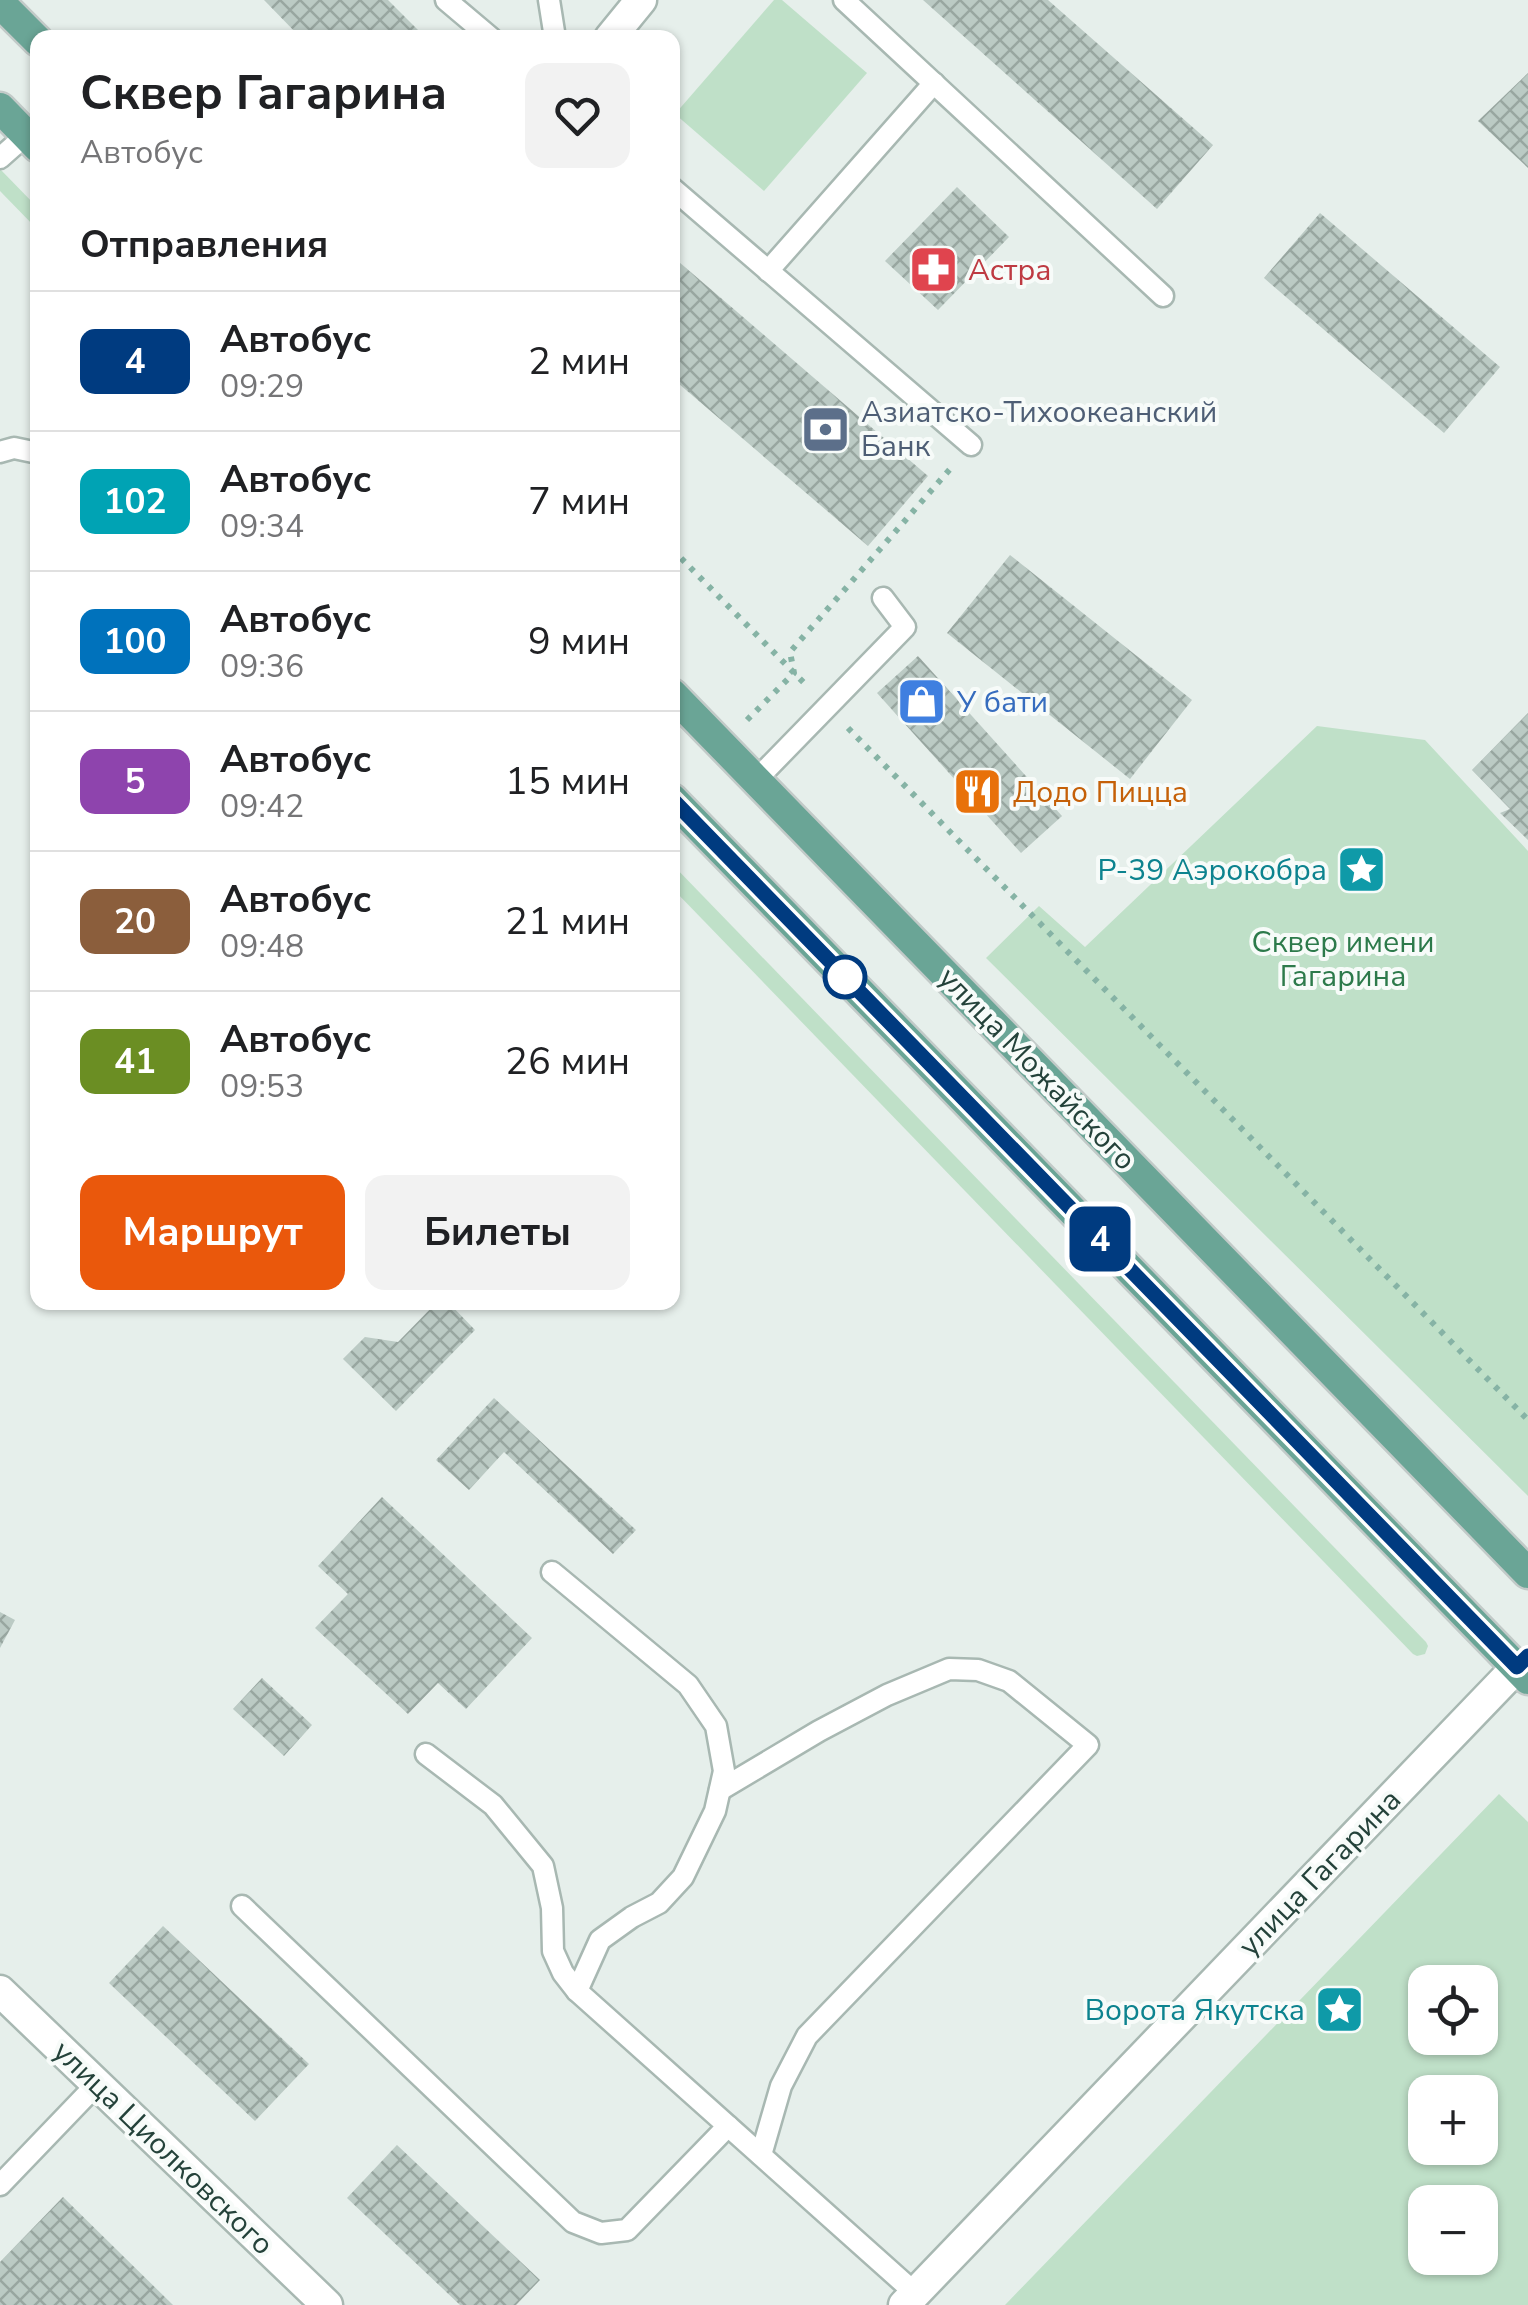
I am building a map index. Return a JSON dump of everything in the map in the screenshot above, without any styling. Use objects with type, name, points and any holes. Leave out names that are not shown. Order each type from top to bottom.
[{"type":"main road","points":[[0,2],[30,33]]},
{"type":"main road","points":[[0,108],[30,139]]},
{"type":"main road","name":"улица Можайского","points":[[680,702],[1528,1573]]},
{"type":"main road","points":[[680,807],[1524,1667]]},
{"type":"street","points":[[617,30],[641,0]]},
{"type":"street","name":"улица Гагарина","points":[[909,2299],[1524,1667]]},
{"type":"street","name":"улица Циолковского","points":[[0,1991],[328,2305]]},
{"type":"lane","points":[[446,0],[481,30]]},
{"type":"lane","points":[[549,0],[554,30]]},
{"type":"lane","points":[[844,0],[1162,296]]},
{"type":"lane","points":[[768,272],[934,83]]},
{"type":"lane","points":[[0,158],[30,142]]},
{"type":"lane","points":[[680,195],[971,445]]},
{"type":"lane","points":[[0,452],[14,448],[30,451]]},
{"type":"lane","points":[[756,780],[905,626],[883,598]]},
{"type":"lane","points":[[552,1572],[688,1685],[716,1726],[724,1771],[715,1811],[683,1877],[659,1903],[600,1940],[577,1990]]},
{"type":"lane","points":[[720,1790],[887,1694],[949,1670],[978,1670],[1008,1680],[1088,1745],[808,2036],[782,2086],[761,2155]]},
{"type":"lane","points":[[426,1754],[493,1805],[543,1866],[552,1908],[553,1951],[563,1973],[577,1990],[761,2155],[909,2299]]},
{"type":"lane","points":[[242,1906],[573,2222],[600,2232],[627,2230],[728,2126]]},
{"type":"lane","points":[[0,2185],[96,2085]]},
{"type":"path","points":[[794,673],[790,652],[971,445]]},
{"type":"path","points":[[680,557],[1528,1420]]},
{"type":"path","points":[[746,720],[794,673]]},
{"type":"green space","points":[[774,0],[782,0],[867,73],[764,191],[680,118],[680,108]]},
{"type":"green space","points":[[0,169],[30,200],[30,222],[0,191]]},
{"type":"green space","name":"Сквер имени Гагарина","points":[[1317,726],[1425,740],[1528,851],[1528,1496],[986,958],[1039,906],[1085,947]]},
{"type":"green space","points":[[680,872],[1426,1642],[1425,1654],[1413,1654],[680,896]]},
{"type":"green space","name":"Ворота Якутска","points":[[1499,1794],[1528,1822],[1528,2305],[1005,2305]]},
{"type":"building","points":[[264,0],[388,0],[418,30],[293,30]]},
{"type":"building","points":[[923,0],[1048,0],[1213,145],[1157,209]]},
{"type":"building","points":[[1528,73],[1528,168],[1478,121]]},
{"type":"building","points":[[957,187],[1009,237],[938,310],[885,261]]},
{"type":"building","points":[[1320,213],[1500,367],[1444,433],[1264,278]]},
{"type":"building","points":[[680,263],[928,476],[868,546],[680,385]]},
{"type":"building","points":[[1010,555],[1192,700],[1130,779],[947,633]]},
{"type":"building","points":[[918,656],[1062,816],[1021,853],[877,693]]},
{"type":"building","points":[[1528,713],[1528,840],[1500,813],[1510,809],[1472,770]]},
{"type":"building","points":[[429,1310],[456,1310],[475,1330],[396,1411],[343,1359],[365,1337],[398,1342]]},
{"type":"building","points":[[494,1398],[636,1530],[613,1554],[504,1452],[469,1490],[436,1460]]},
{"type":"building","points":[[382,1497],[532,1638],[466,1709],[438,1683],[408,1714],[315,1628],[348,1594],[318,1566]]},
{"type":"building","points":[[0,1612],[15,1620],[0,1648]]},
{"type":"building","points":[[262,1678],[312,1725],[284,1756],[233,1709]]},
{"type":"building","points":[[163,1926],[309,2064],[255,2121],[109,1983]]},
{"type":"building","points":[[397,2145],[540,2280],[516,2305],[460,2305],[347,2198]]},
{"type":"building","points":[[63,2197],[173,2305],[0,2305],[0,2262]]},
{"type":"bus line","name":"4","points":[[680,807],[1517,1667],[1528,1656]]},
{"type":"place","name":"Астра","points":[[933,270]]},
{"type":"place","name":"Азиатско-Тихоокеанский Банк","points":[[826,429]]},
{"type":"place","name":"У бати","points":[[922,702]]},
{"type":"place","name":"Додо Пицца","points":[[978,792]]},
{"type":"place","name":"P-39 Аэрокобра","points":[[1362,870]]},
{"type":"place","name":"Ворота Якутска","points":[[1340,2010]]}]
